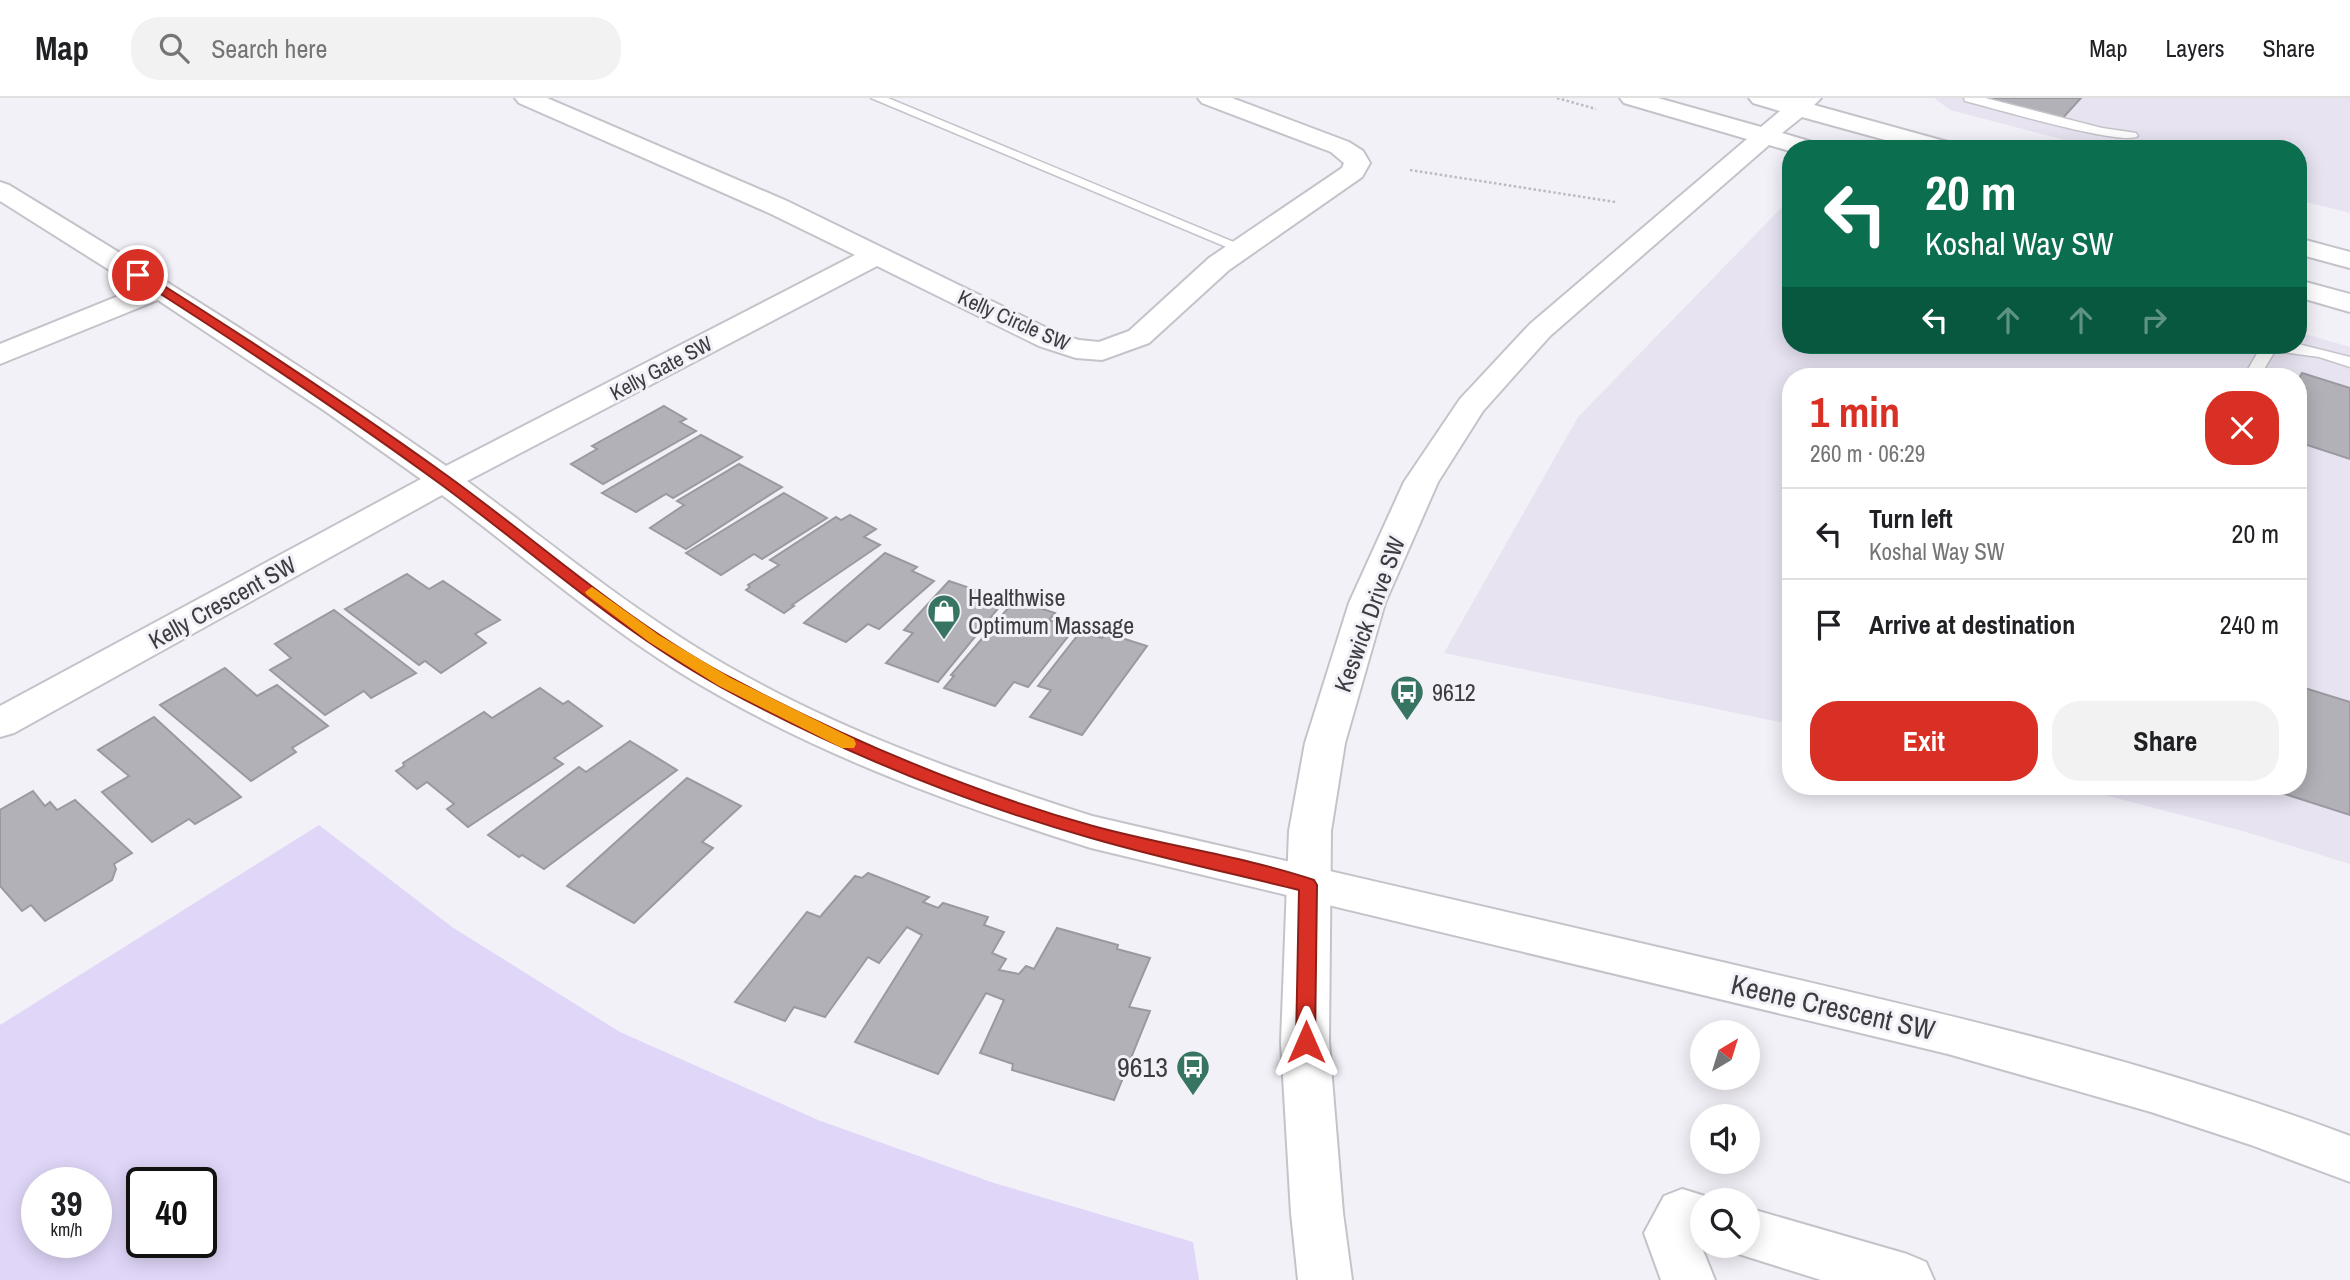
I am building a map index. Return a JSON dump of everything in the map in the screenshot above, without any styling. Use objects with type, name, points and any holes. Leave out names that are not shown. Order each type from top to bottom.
[{"type":"street","name":"Kelly Circle SW","points":[[527,98],[724,183],[1049,340],[1076,349],[1102,351],[1139,337],[1195,284],[1241,247],[1353,172],[1357,163],[1354,156],[1321,138],[1210,98]]},
{"type":"street","points":[[1632,98],[1782,141]]},
{"type":"street","points":[[1761,98],[1803,103],[1918,140]]},
{"type":"street","name":"Keswick Drive SW","points":[[1325,1280],[1317,1213],[1306,1042],[1310,831],[1325,743],[1367,603],[1421,482],[1471,406],[1540,330],[1803,103]]},
{"type":"street","name":"Keene Crescent SW","points":[[0,190],[272,359],[444,480],[654,638],[725,682],[821,731],[910,770],[1091,832],[1948,1034],[2073,1066],[2203,1107],[2350,1159]]},
{"type":"street","points":[[2307,248],[2350,260]]},
{"type":"street","name":"Kelly Gate SW","points":[[444,480],[877,255]]},
{"type":"street","points":[[0,355],[161,289]]},
{"type":"street","points":[[2307,289],[2350,303]]},
{"type":"street","name":"Kelly Crescent SW","points":[[0,723],[444,480]]},
{"type":"street","points":[[1688,1280],[1670,1233],[1682,1213],[1690,1215]]},
{"type":"street","points":[[1760,1237],[1907,1280]]},
{"type":"lane","points":[[877,98],[1241,247]]},
{"type":"lane","points":[[1970,98],[2102,132],[2132,136]]},
{"type":"lane","points":[[2307,287],[2350,294]]},
{"type":"lane","points":[[2307,351],[2350,362]]},
{"type":"path","points":[[1410,170],[1615,202]]},
{"type":"shaded area","points":[[1934,98],[2350,98],[2350,213],[2307,202],[2307,140],[2065,140],[1950,110]]},
{"type":"shaded area","points":[[1782,207],[1782,354],[2307,354],[2307,335],[2350,347],[2350,864],[2246,832],[2104,795],[2307,795],[2307,368],[1782,368],[1782,722],[1444,653],[1578,417]]},
{"type":"shaded area","points":[[319,825],[452,927],[620,1032],[818,1120],[994,1183],[1193,1242],[1199,1280],[0,1280],[0,1025]]},
{"type":"building","points":[[1975,98],[2081,98],[2061,120]]},
{"type":"building","points":[[2307,375],[2350,388],[2350,459],[2307,445]]},
{"type":"building","points":[[664,406],[686,419],[680,422],[696,431],[603,484],[571,464],[597,449],[592,446]]},
{"type":"building","points":[[701,435],[742,457],[673,498],[666,494],[636,512],[602,493]]},
{"type":"building","points":[[739,464],[782,487],[686,549],[650,528],[684,505],[677,501]]},
{"type":"building","points":[[784,493],[827,518],[762,559],[754,554],[721,575],[686,553]]},
{"type":"building","points":[[850,515],[876,529],[864,537],[880,545],[784,613],[746,590],[750,587],[748,585],[779,565],[770,560],[836,517],[841,520]]},
{"type":"building","points":[[885,553],[917,567],[912,571],[934,581],[879,629],[868,624],[846,642],[804,623]]},
{"type":"building","points":[[407,574],[429,589],[443,581],[500,620],[475,634],[486,643],[441,673],[425,661],[419,665],[345,609]]},
{"type":"building","points":[[949,581],[1005,600],[938,682],[886,663],[913,633],[904,630]]},
{"type":"building","points":[[1015,600],[1055,613],[1049,620],[1074,629],[1028,687],[1014,682],[995,706],[944,688],[954,676],[951,675]]},
{"type":"building","points":[[334,610],[416,673],[371,698],[364,691],[325,715],[270,670],[291,658],[275,644]]},
{"type":"building","points":[[1081,631],[1102,638],[1106,633],[1147,646],[1082,735],[1030,717],[1051,690],[1038,686]]},
{"type":"building","points":[[225,668],[257,696],[277,685],[328,726],[292,748],[296,752],[251,781],[160,705]]},
{"type":"building","points":[[540,688],[563,704],[568,701],[602,726],[554,758],[563,764],[468,827],[447,809],[454,804],[427,782],[417,789],[396,771],[404,766],[403,763],[484,712],[492,718]]},
{"type":"building","points":[[2307,689],[2350,702],[2350,815],[2288,795],[2307,795]]},
{"type":"building","points":[[154,717],[241,797],[195,824],[189,819],[152,842],[102,792],[129,776],[98,750]]},
{"type":"building","points":[[630,741],[677,770],[544,869],[522,855],[519,857],[488,835],[579,767],[586,772]]},
{"type":"building","points":[[687,778],[741,806],[702,842],[713,848],[634,923],[567,886]]},
{"type":"building","points":[[33,791],[45,806],[50,802],[57,810],[75,800],[132,853],[114,864],[116,869],[112,880],[45,921],[31,905],[22,911],[0,886],[0,810]]},
{"type":"building","points":[[868,873],[929,897],[923,902],[938,908],[943,903],[988,917],[984,925],[1004,932],[992,953],[1006,959],[999,970],[1019,974],[1026,966],[1034,969],[1057,928],[1118,945],[1117,949],[1150,958],[1129,1007],[1150,1011],[1114,1100],[1012,1070],[1013,1064],[980,1053],[1004,1000],[986,993],[938,1074],[855,1042],[922,935],[907,927],[879,963],[868,957],[825,1017],[794,1007],[785,1021],[735,1002],[807,912],[820,917],[855,876],[862,878]]},
{"type":"slow traffic","points":[[592,592],[654,638],[725,682],[848,744]]},
{"type":"place","name":"Healthwise Optimum Massage","points":[[944,641]]},
{"type":"place","name":"9612","points":[[1407,722]]},
{"type":"place","name":"9613","points":[[1193,1097]]},
{"type":"route","points":[[138,275],[272,359],[444,480],[654,638],[725,682],[859,748],[991,800],[1091,832],[1308,885],[1306,1042]]}]
